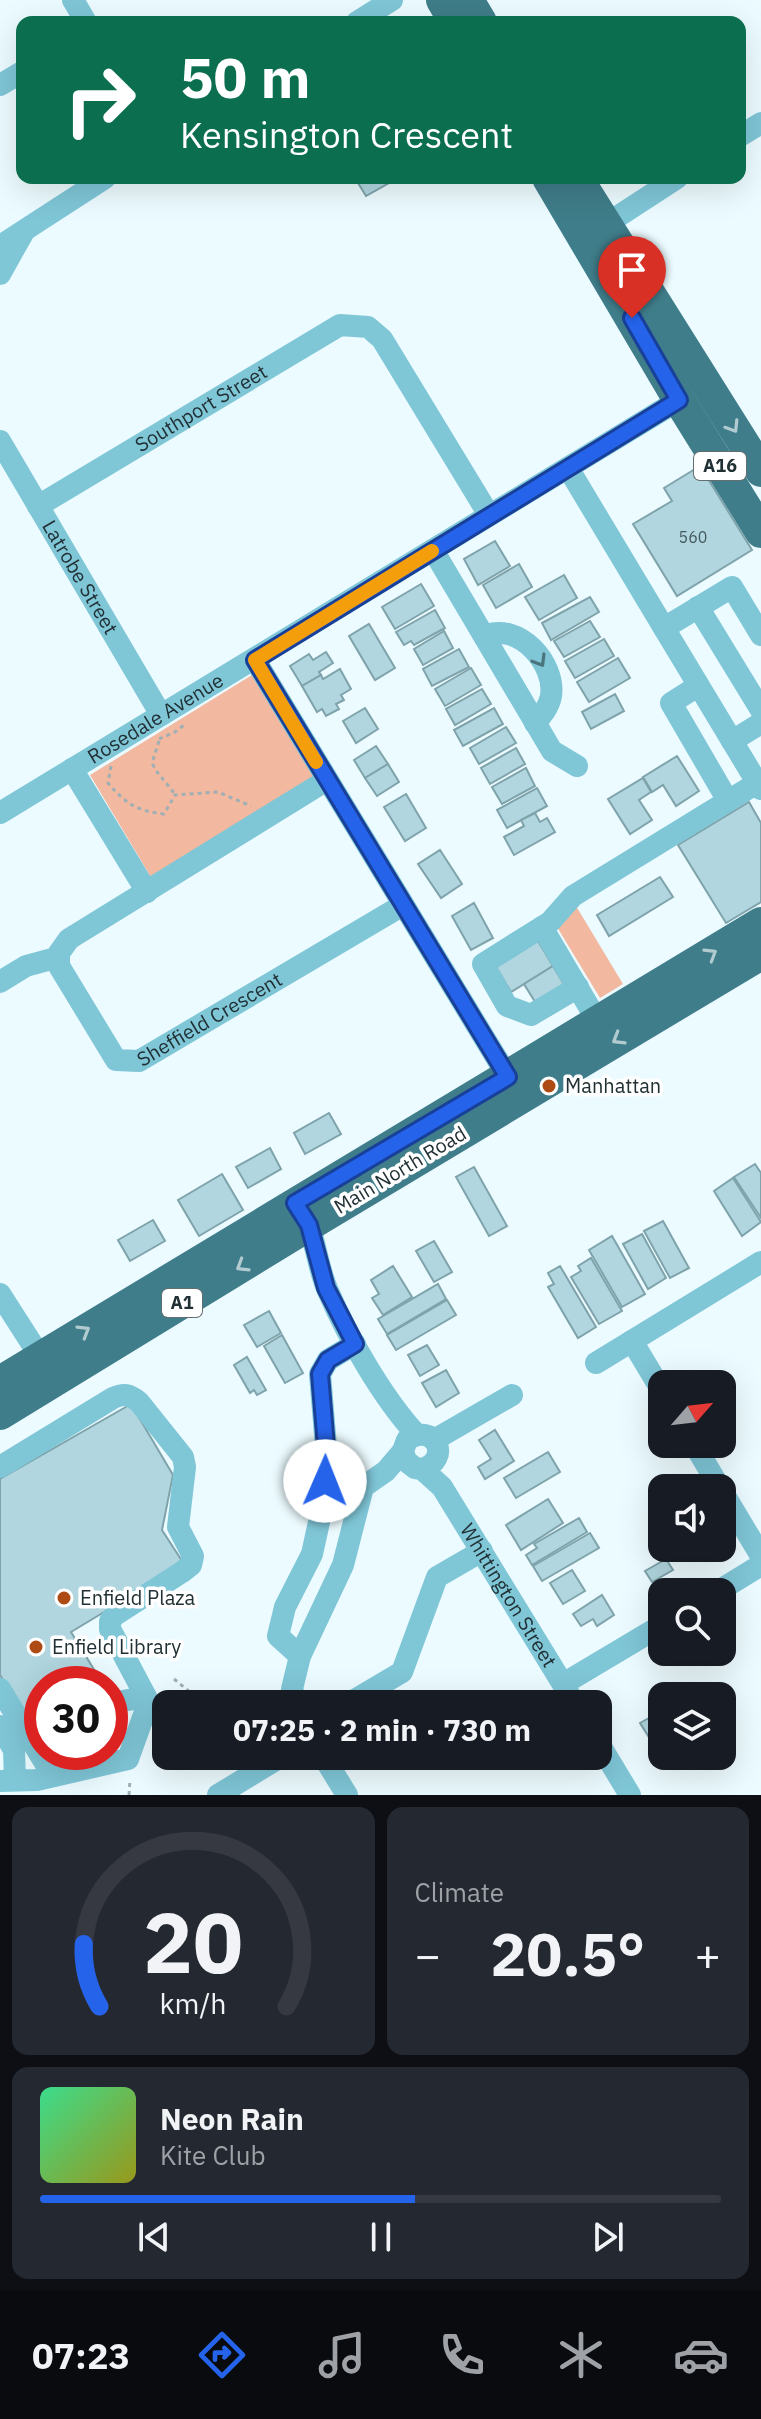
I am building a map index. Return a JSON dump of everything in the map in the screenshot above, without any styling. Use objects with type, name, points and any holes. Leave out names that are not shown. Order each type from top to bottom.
[{"type":"highway","points":[[442,0],[473,11]]},
{"type":"highway","name":"A16","points":[[553,184],[595,231],[693,392],[761,532]]},
{"type":"highway","name":"A16","points":[[579,184],[595,231]]},
{"type":"highway","name":"A16","points":[[693,392],[761,471]]},
{"type":"highway","name":"Main North Road","points":[[514,1087],[598,1022],[761,923]]},
{"type":"highway","name":"Main North Road","points":[[0,1414],[48,1369],[302,1214],[514,1087],[760,956]]},
{"type":"highway","name":"Main North Road","points":[[0,1382],[48,1369]]},
{"type":"street","points":[[367,16],[392,0]]},
{"type":"street","points":[[0,246],[96,184]]},
{"type":"street","points":[[595,231],[668,184]]},
{"type":"street","points":[[0,274],[24,232]]},
{"type":"street","name":"Southport Street","points":[[38,506],[340,325],[368,327],[382,339],[489,515]]},
{"type":"street","name":"Rosedale Avenue","points":[[0,813],[72,769],[159,724],[255,660],[693,392]]},
{"type":"street","name":"Latrobe Street","points":[[0,441],[159,724]]},
{"type":"street","points":[[568,468],[759,786],[728,801],[573,896],[550,922],[483,964],[507,1006],[531,1015],[578,987]]},
{"type":"street","points":[[433,550],[552,751],[577,766]]},
{"type":"street","points":[[664,628],[732,587],[761,635]]},
{"type":"street","points":[[698,607],[761,710]]},
{"type":"street","points":[[484,636],[498,632],[514,634],[523,639],[538,657],[551,690],[548,707],[535,723]]},
{"type":"street","points":[[255,660],[514,1087]]},
{"type":"street","points":[[698,686],[671,703],[728,801]]},
{"type":"street","points":[[732,741],[761,723]]},
{"type":"street","points":[[72,769],[147,892]]},
{"type":"street","points":[[0,982],[26,966],[59,957],[69,939],[327,780]]},
{"type":"street","name":"Sheffield Crescent","points":[[59,957],[59,966],[116,1060],[139,1061],[403,905]]},
{"type":"street","points":[[542,927],[598,1022]]},
{"type":"street","points":[[476,1025],[507,1006]]},
{"type":"street","points":[[302,1214],[326,1288],[418,1451]]},
{"type":"street","points":[[596,1363],[761,1262]]},
{"type":"street","points":[[0,1294],[48,1369]]},
{"type":"street","points":[[632,1341],[649,1370]]},
{"type":"street","points":[[300,1656],[278,1636],[285,1607],[312,1554],[323,1504],[327,1459],[320,1374],[328,1360],[355,1344]]},
{"type":"street","points":[[0,1726],[14,1750],[8,1781],[37,1780],[128,1759],[146,1709],[146,1697],[110,1629],[110,1621],[191,1565],[193,1556],[178,1527],[185,1467],[183,1457],[130,1395],[121,1394],[3,1458]]},
{"type":"street","points":[[292,1690],[300,1656],[343,1565],[363,1487],[512,1395]]},
{"type":"street","name":"Whittington Street","points":[[418,1451],[567,1690]]},
{"type":"street","points":[[736,1515],[761,1556]]},
{"type":"street","points":[[372,1690],[402,1672],[437,1577],[482,1551]]},
{"type":"street","points":[[736,1580],[761,1565]]},
{"type":"street","points":[[563,1684],[648,1633]]},
{"type":"street","points":[[0,1689],[24,1724]]},
{"type":"street","points":[[128,1700],[146,1697]]},
{"type":"street","points":[[612,1765],[630,1795]]},
{"type":"street","points":[[50,1770],[53,1776]]},
{"type":"street","points":[[218,1795],[259,1770]]},
{"type":"street","points":[[332,1770],[347,1795]]},
{"type":"path","points":[[151,743],[175,732],[192,717]]},
{"type":"path","points":[[159,724],[160,739],[152,763],[158,776],[175,795]]},
{"type":"path","points":[[110,766],[108,783],[120,797],[141,811],[164,814],[175,795]]},
{"type":"path","points":[[175,795],[218,792],[253,807]]},
{"type":"path","points":[[174,1679],[188,1690]]},
{"type":"path","points":[[129,1795],[130,1769]]},
{"type":"shaded area","points":[[252,675],[314,777],[152,879],[90,775]]},
{"type":"shaded area","points":[[576,906],[623,984],[600,998],[557,927]]},
{"type":"building","points":[[359,184],[387,184],[366,196]]},
{"type":"building","points":[[700,466],[752,550],[677,596],[633,524],[672,501],[664,488]]},
{"type":"building","points":[[495,541],[510,566],[478,585],[464,559]]},
{"type":"building","points":[[519,564],[532,587],[496,608],[483,585]]},
{"type":"building","points":[[564,575],[577,598],[539,620],[525,597]]},
{"type":"building","points":[[421,584],[434,606],[395,629],[382,607]]},
{"type":"building","points":[[590,597],[599,612],[551,640],[542,623]]},
{"type":"building","points":[[435,610],[445,628],[414,645],[411,641],[404,645],[396,632]]},
{"type":"building","points":[[590,621],[600,637],[564,657],[554,641]]},
{"type":"building","points":[[369,624],[395,668],[375,680],[349,636]]},
{"type":"building","points":[[444,631],[453,648],[423,665],[414,649]]},
{"type":"building","points":[[604,639],[614,656],[575,678],[565,661]]},
{"type":"building","points":[[459,649],[469,667],[432,686],[423,669]]},
{"type":"building","points":[[326,652],[333,663],[319,672],[321,675],[302,686],[290,666],[309,654],[313,660]]},
{"type":"building","points":[[618,658],[630,678],[589,702],[577,682]]},
{"type":"building","points":[[471,668],[481,685],[445,706],[435,689]]},
{"type":"building","points":[[340,669],[351,689],[341,695],[344,700],[336,704],[339,709],[326,716],[322,709],[317,712],[302,686]]},
{"type":"building","points":[[482,689],[491,704],[455,725],[446,709]]},
{"type":"building","points":[[615,694],[624,711],[591,729],[582,712]]},
{"type":"building","points":[[365,708],[378,729],[356,743],[343,721]]},
{"type":"building","points":[[494,708],[503,724],[463,746],[454,730]]},
{"type":"building","points":[[506,727],[516,743],[479,764],[470,748]]},
{"type":"building","points":[[376,746],[388,764],[365,778],[354,760]]},
{"type":"building","points":[[516,748],[525,764],[490,784],[481,768]]},
{"type":"building","points":[[677,756],[699,791],[676,806],[663,785],[652,792],[643,777]]},
{"type":"building","points":[[388,764],[399,782],[377,796],[365,778]]},
{"type":"building","points":[[526,768],[535,786],[502,804],[492,787]]},
{"type":"building","points":[[643,778],[651,792],[639,800],[652,820],[630,834],[608,799]]},
{"type":"building","points":[[537,788],[547,806],[507,828],[497,810]]},
{"type":"building","points":[[406,794],[426,828],[405,841],[384,807]]},
{"type":"building","points":[[749,802],[761,823],[761,902],[726,923],[678,845]]},
{"type":"building","points":[[535,813],[540,822],[547,818],[555,832],[514,855],[504,837],[524,826],[521,820]]},
{"type":"building","points":[[440,850],[462,884],[441,898],[418,864]]},
{"type":"building","points":[[660,877],[673,897],[609,936],[597,915]]},
{"type":"building","points":[[474,903],[493,938],[471,950],[452,916]]},
{"type":"building","points":[[538,941],[553,966],[511,992],[496,967]]},
{"type":"building","points":[[553,966],[574,1001],[545,1018],[524,984]]},
{"type":"building","points":[[329,1113],[341,1134],[305,1154],[294,1133]]},
{"type":"building","points":[[270,1148],[281,1169],[248,1188],[236,1167]]},
{"type":"building","points":[[755,1164],[761,1173],[761,1218],[734,1177]]},
{"type":"building","points":[[474,1167],[507,1226],[489,1236],[456,1177]]},
{"type":"building","points":[[222,1174],[243,1210],[199,1236],[178,1200]]},
{"type":"building","points":[[733,1178],[761,1222],[742,1236],[714,1191]]},
{"type":"building","points":[[153,1220],[165,1241],[130,1261],[118,1240]]},
{"type":"building","points":[[663,1221],[689,1268],[670,1278],[644,1231]]},
{"type":"building","points":[[642,1234],[666,1278],[648,1289],[623,1244]]},
{"type":"building","points":[[612,1236],[645,1294],[622,1307],[589,1250]]},
{"type":"building","points":[[434,1241],[452,1272],[434,1282],[416,1251]]},
{"type":"building","points":[[591,1258],[622,1311],[599,1324],[571,1277],[581,1271],[578,1266]]},
{"type":"building","points":[[393,1266],[412,1297],[383,1315],[372,1298],[379,1294],[371,1280]]},
{"type":"building","points":[[560,1266],[596,1327],[578,1338],[548,1287],[554,1284],[548,1273]]},
{"type":"building","points":[[438,1284],[446,1299],[387,1334],[378,1319]]},
{"type":"building","points":[[447,1300],[456,1315],[396,1350],[387,1335]]},
{"type":"building","points":[[269,1311],[281,1333],[257,1347],[244,1325]]},
{"type":"building","points":[[282,1335],[303,1373],[285,1383],[264,1346]]},
{"type":"building","points":[[427,1345],[439,1365],[420,1376],[408,1355]]},
{"type":"building","points":[[247,1357],[266,1390],[257,1395],[254,1390],[250,1393],[234,1365]]},
{"type":"building","points":[[446,1370],[459,1393],[436,1407],[422,1383]]},
{"type":"building","name":"Enfield Plaza","points":[[131,1404],[173,1475],[162,1530],[184,1564],[71,1632],[92,1666],[24,1666],[24,1714],[0,1675],[0,1479]]},
{"type":"building","points":[[495,1430],[514,1461],[485,1479],[478,1467],[491,1459],[479,1440]]},
{"type":"building","points":[[548,1452],[560,1472],[516,1498],[504,1478]]},
{"type":"building","points":[[548,1499],[563,1523],[521,1550],[506,1525]]},
{"type":"building","points":[[579,1518],[587,1532],[532,1565],[526,1555],[537,1548],[534,1544]]},
{"type":"building","points":[[590,1533],[599,1548],[542,1581],[533,1566]]},
{"type":"building","points":[[661,1562],[668,1562],[673,1570],[659,1578],[649,1578],[645,1571]]},
{"type":"building","points":[[572,1570],[585,1591],[563,1604],[550,1583]]},
{"type":"building","points":[[602,1595],[614,1615],[597,1626],[593,1619],[581,1626],[573,1614]]},
{"type":"building","points":[[648,1719],[648,1736],[640,1723]]},
{"type":"slow traffic","points":[[316,762],[255,660],[432,551]]},
{"type":"place","name":"Manhattan","points":[[549,1086]]},
{"type":"place","name":"Enfield Plaza","points":[[64,1598]]},
{"type":"place","name":"Enfield Library","points":[[36,1647]]},
{"type":"route","points":[[325,1481],[327,1459],[320,1374],[328,1360],[355,1344],[326,1288],[309,1225],[295,1203],[508,1077],[255,660],[679,400],[632,318]]}]
